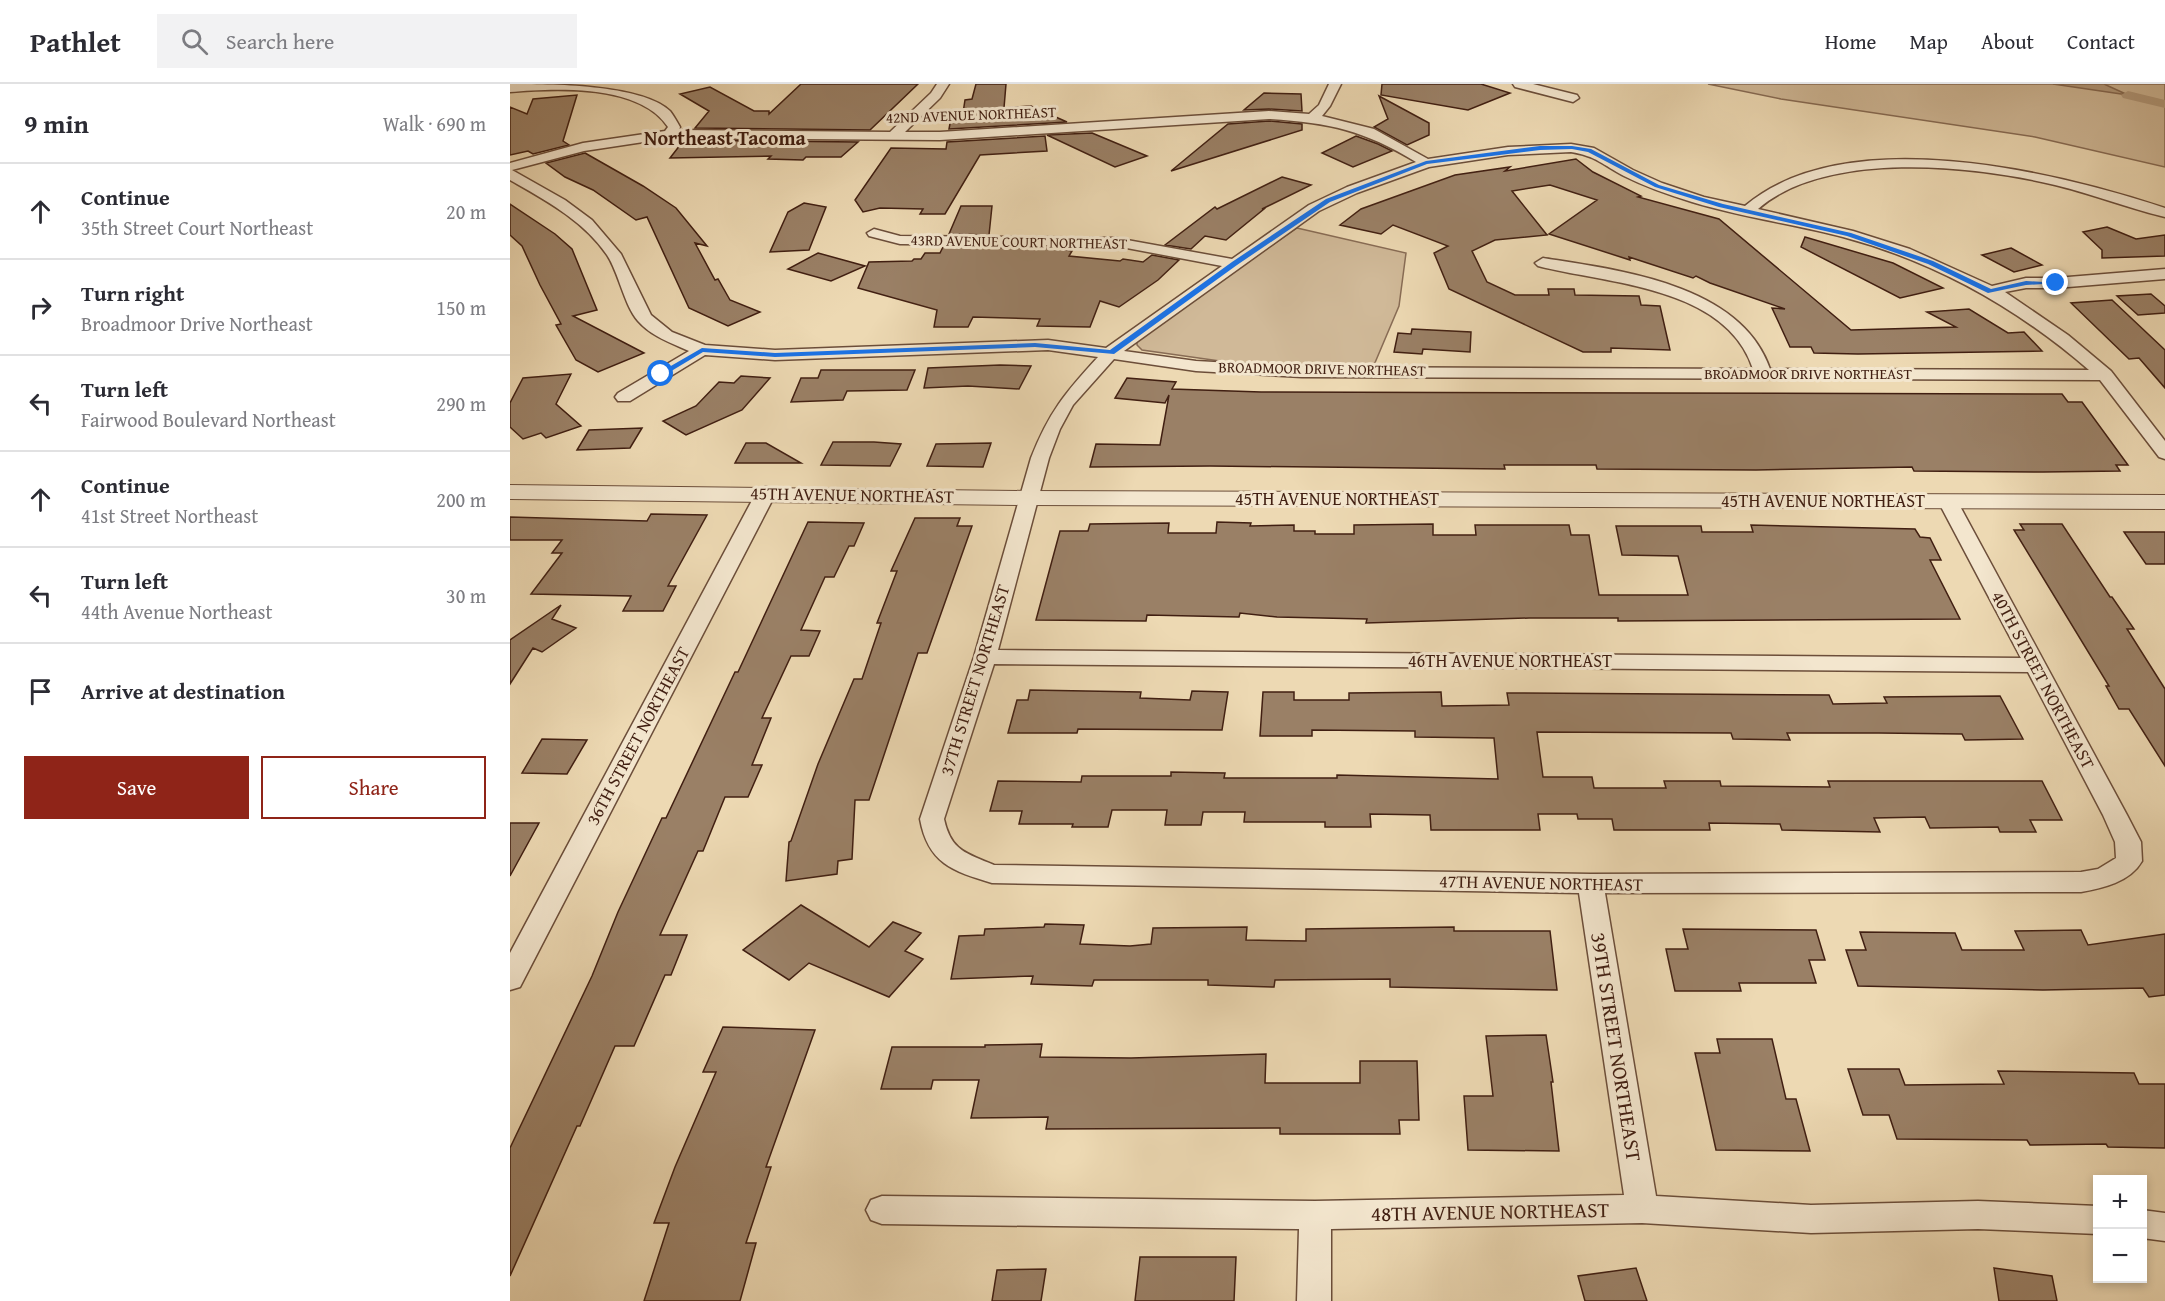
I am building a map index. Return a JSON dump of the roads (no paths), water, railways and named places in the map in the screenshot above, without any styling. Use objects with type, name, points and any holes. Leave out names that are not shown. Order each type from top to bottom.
[{"type":"street","points":[[893,136],[936,95],[943,84]]},
{"type":"street","points":[[1313,118],[1324,106],[1335,84]]},
{"type":"street","points":[[1519,84],[1573,98]]},
{"type":"street","points":[[510,88],[572,87],[633,97],[651,103],[667,113],[674,127],[670,134]]},
{"type":"street","name":"42ND AVENUE NORTHEAST","points":[[510,167],[583,147],[670,134],[951,135],[1269,115],[1313,118],[1371,132],[1426,163]]},
{"type":"street","name":"37TH STREET NORTHEAST","points":[[951,857],[936,839],[932,819],[985,657],[1040,458],[1056,421],[1073,393],[1111,352],[1328,201],[1426,163],[1530,149],[1584,149],[1594,152],[1628,173],[1657,186],[1700,200],[1749,210]]},
{"type":"street","points":[[1749,210],[1765,195],[1778,187],[1815,175],[1887,164],[1928,163],[2001,169],[2108,194],[2165,213]]},
{"type":"street","name":"BROADMOOR DRIVE NORTHEAST","points":[[510,174],[560,203],[587,223],[614,254],[644,318],[666,335],[702,350],[775,355],[1035,345],[1111,352],[1196,366],[1302,372],[2105,375]]},
{"type":"street","points":[[1749,210],[1832,230],[1905,252],[1953,272],[1997,295],[2062,338],[2105,375],[2165,453]]},
{"type":"street","name":"43RD AVENUE COURT NORTHEAST","points":[[874,233],[900,240],[1116,242],[1235,264]]},
{"type":"street","points":[[1543,263],[1644,283],[1700,304],[1735,326],[1753,347],[1763,374]]},
{"type":"street","points":[[1997,295],[2040,290],[2056,283],[2165,274]]},
{"type":"street","points":[[624,397],[702,350]]},
{"type":"street","name":"45TH AVENUE NORTHEAST","points":[[510,492],[766,493],[1028,498],[2165,502]]},
{"type":"street","name":"36TH STREET NORTHEAST","points":[[510,979],[766,493]]},
{"type":"street","name":"40TH STREET NORTHEAST","points":[[1948,501],[2115,814],[2128,842],[2128,861]]},
{"type":"street","name":"46TH AVENUE NORTHEAST","points":[[985,657],[2035,665]]},
{"type":"street","name":"47TH AVENUE NORTHEAST","points":[[951,857],[992,874],[1591,884],[2081,882],[2096,880],[2120,870],[2128,861]]},
{"type":"street","name":"39TH STREET NORTHEAST","points":[[1591,884],[1642,1209]]},
{"type":"street","name":"48TH AVENUE NORTHEAST","points":[[882,1210],[1315,1215],[1642,1209],[1811,1219],[1978,1215],[2093,1220]]},
{"type":"street","points":[[1314,1301],[1315,1215]]},
{"type":"street","points":[[2147,1225],[2165,1227]]},
{"type":"waterway","points":[[2128,95],[2165,104]]},
{"type":"district","name":"Northeast Tacoma","points":[[725,138]]}]
